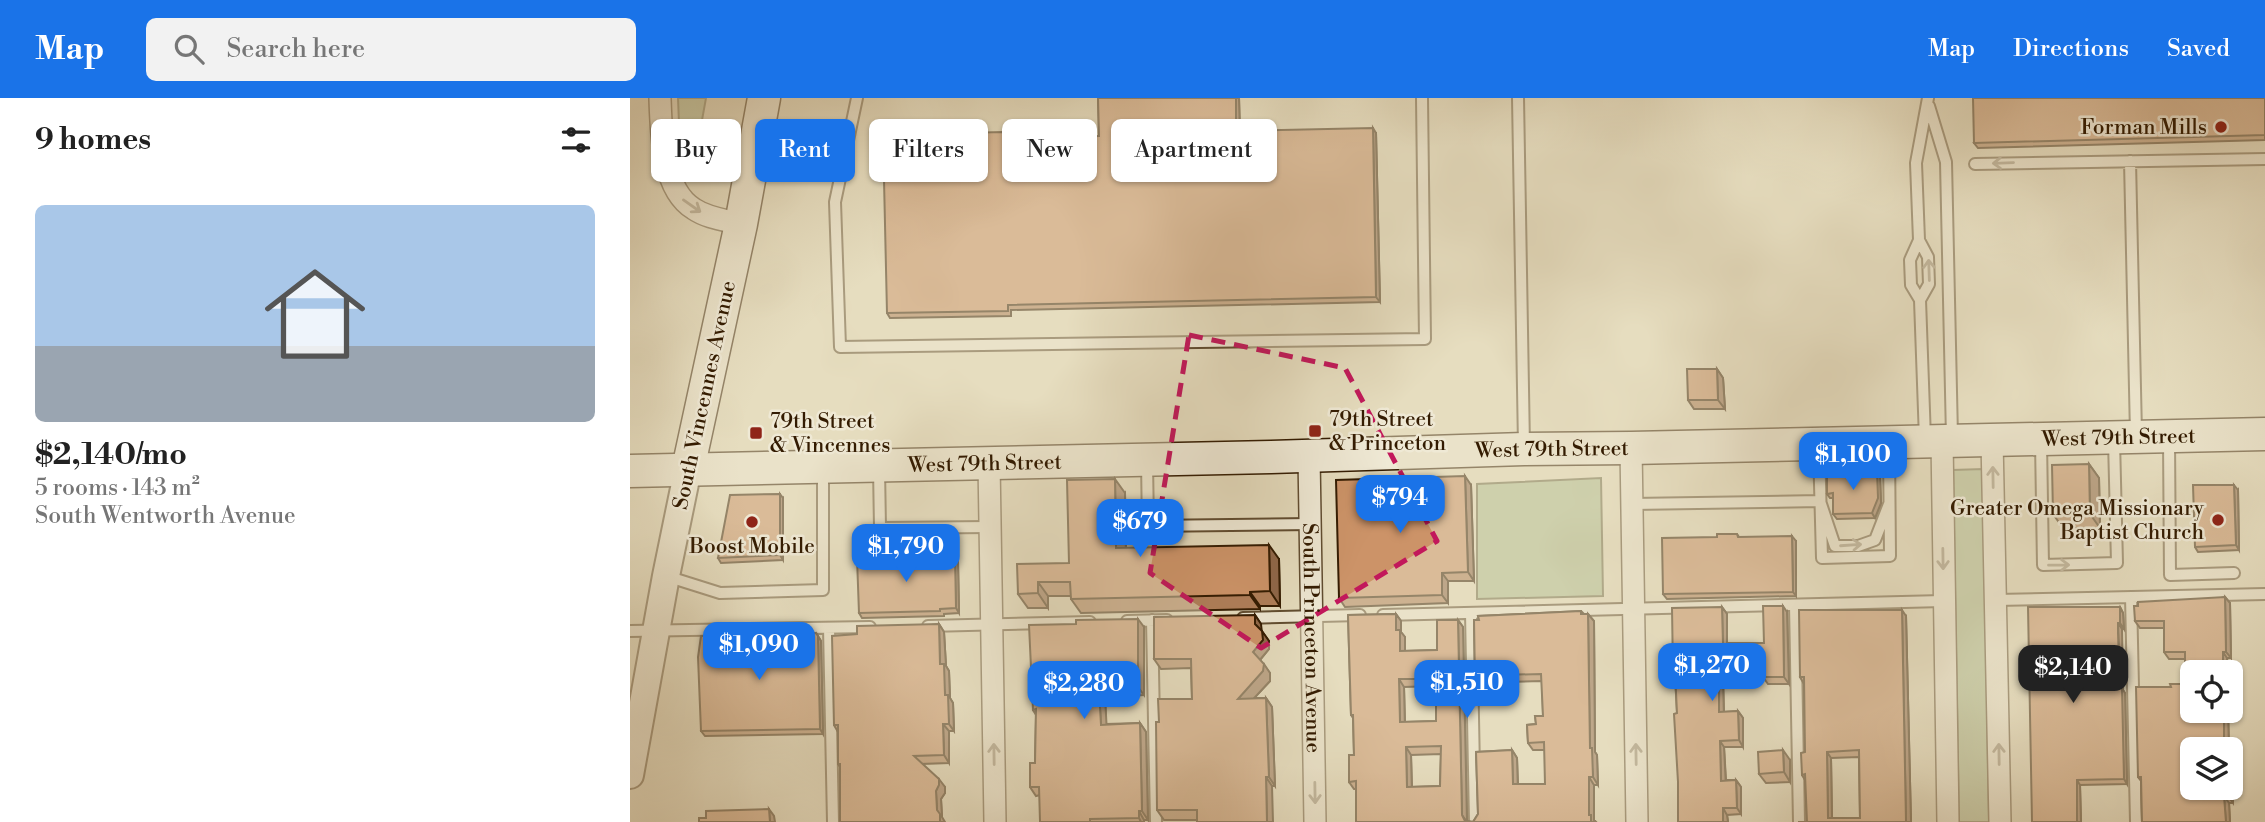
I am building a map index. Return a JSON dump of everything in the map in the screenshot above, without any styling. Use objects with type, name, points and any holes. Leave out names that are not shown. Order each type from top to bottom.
[{"type":"main road","name":"South Vincennes Avenue","points":[[688,469],[741,224],[764,98]]},
{"type":"main road","name":"West 79th Street","points":[[630,471],[2265,434]]},
{"type":"street","points":[[660,98],[664,150],[672,180],[681,199],[692,209],[708,216],[741,224]]},
{"type":"street","points":[[1992,440],[2000,822]]},
{"type":"street","points":[[1939,441],[1948,822]]},
{"type":"street","points":[[1631,449],[1637,822]]},
{"type":"street","name":"South Princeton Avenue","points":[[1309,456],[1315,822]]},
{"type":"street","points":[[989,463],[995,822]]},
{"type":"street","name":"South Vincennes Avenue","points":[[630,775],[643,631],[666,576],[688,469]]},
{"type":"lane","points":[[857,98],[835,202],[840,347],[1425,339],[1422,98]]},
{"type":"lane","points":[[1518,98],[1524,449]]},
{"type":"lane","points":[[1920,300],[1929,284],[1928,257],[1919,240],[1916,163],[1928,100]]},
{"type":"lane","points":[[1928,100],[1946,162],[1939,441]]},
{"type":"lane","points":[[1975,164],[2265,159]]},
{"type":"lane","points":[[2041,439],[2043,565],[2117,563],[2125,437],[2130,161]]},
{"type":"lane","points":[[1919,240],[1910,260],[1911,285],[1920,300],[1939,441]]},
{"type":"lane","points":[[2169,436],[2171,575],[2234,573]]},
{"type":"lane","points":[[1819,444],[1822,558],[1890,556],[1889,442]]},
{"type":"lane","points":[[1147,460],[1148,526],[1311,524]]},
{"type":"lane","points":[[879,466],[880,528],[990,527]]},
{"type":"lane","points":[[666,576],[720,593],[823,590],[823,467]]},
{"type":"lane","points":[[1820,501],[1835,546],[1858,546],[1875,540],[1889,505]]},
{"type":"lane","points":[[1632,504],[1820,501]]},
{"type":"lane","points":[[1996,600],[2265,594]]},
{"type":"lane","points":[[2131,597],[2136,822]]},
{"type":"lane","points":[[1231,618],[1943,601]]},
{"type":"lane","points":[[1795,605],[1799,822]]},
{"type":"lane","points":[[1471,613],[1475,822]]},
{"type":"lane","points":[[1152,620],[1156,822]]},
{"type":"lane","points":[[1113,621],[1178,620]]},
{"type":"lane","points":[[923,626],[1099,621]]},
{"type":"lane","points":[[643,631],[883,626]]},
{"type":"lane","points":[[829,628],[833,822]]},
{"type":"highlighted area","points":[[1189,335],[1345,368],[1437,541],[1261,648],[1150,573]]},
{"type":"green space","points":[[678,98],[706,98],[702,119],[679,119]]},
{"type":"green space","points":[[1983,469],[1989,822],[1959,822],[1953,470]]},
{"type":"green space","points":[[1601,478],[1603,596],[1477,599],[1477,484]]},
{"type":"building","points":[[1098,98],[1236,98],[1236,119],[1111,119],[1111,182],[1277,182],[1277,130],[1373,128],[1376,297],[1008,305],[1008,311],[887,313],[884,182],[988,182],[988,132],[1002,132],[1002,182],[1097,182]]},
{"type":"building","points":[[1973,98],[2265,98],[2265,135],[1974,143]]},
{"type":"building","points":[[1687,369],[1717,369],[1718,400],[1688,400]]},
{"type":"building","points":[[2089,464],[2090,514],[2053,514],[2052,465]]},
{"type":"building","points":[[1877,471],[1878,498],[1872,513],[1833,514],[1833,493],[1827,494],[1827,472]]},
{"type":"building","points":[[1465,476],[1468,572],[1442,573],[1442,595],[1339,598],[1336,480]]},
{"type":"building","points":[[1115,479],[1116,548],[1269,545],[1270,591],[1250,592],[1250,595],[1071,599],[1070,582],[1038,582],[1038,593],[1018,594],[1017,564],[1069,563],[1067,480]]},
{"type":"building","name":"Greater Omega Missionary Baptist Church","points":[[2193,485],[2234,485],[2236,545],[2195,547]]},
{"type":"building","points":[[780,494],[780,555],[718,558],[730,495]]},
{"type":"building","points":[[1717,534],[1737,534],[1738,537],[1792,536],[1793,592],[1663,594],[1662,538],[1717,537]]},
{"type":"building","points":[[955,556],[956,608],[940,611],[859,613],[857,558]]},
{"type":"building","points":[[2225,597],[2226,652],[2223,652],[2223,660],[2185,660],[2185,652],[2164,652],[2164,621],[2135,621],[2134,606],[2138,606],[2138,602]]},
{"type":"building","points":[[1763,606],[1783,606],[1784,677],[1763,677],[1763,670],[1719,671],[1719,712],[1738,711],[1739,740],[1720,741],[1721,781],[1736,780],[1737,808],[1723,808],[1723,822],[1678,822],[1672,608],[1722,607],[1723,644],[1764,643]]},
{"type":"building","points":[[2028,607],[2120,607],[2118,633],[2124,779],[2077,780],[2077,822],[2032,822]]},
{"type":"building","points":[[1799,610],[1902,610],[1906,822],[1807,822],[1805,774],[1802,775],[1801,753],[1805,752],[1804,677],[1800,677]],"holes":[[[1859,750],[1860,818],[1828,818],[1827,752]]]},
{"type":"building","points":[[1581,611],[1581,614],[1588,614],[1590,748],[1593,777],[1589,777],[1591,822],[1473,822],[1478,814],[1476,752],[1512,750],[1513,784],[1545,784],[1544,742],[1528,743],[1527,725],[1536,724],[1535,716],[1543,716],[1541,674],[1499,675],[1499,681],[1475,682],[1474,620],[1479,620],[1478,616]]},
{"type":"building","points":[[1396,614],[1396,630],[1400,630],[1400,651],[1437,650],[1437,620],[1458,620],[1462,815],[1465,821],[1473,822],[1356,822],[1356,781],[1349,782],[1349,755],[1354,755],[1348,615]],"holes":[[[1399,679],[1436,679],[1436,721],[1400,722]],[[1441,746],[1440,786],[1407,787],[1406,747]]]},
{"type":"building","points":[[1255,615],[1255,624],[1262,631],[1263,640],[1253,652],[1264,664],[1263,671],[1238,699],[1266,698],[1269,777],[1266,777],[1267,822],[1197,822],[1197,810],[1157,810],[1158,699],[1192,699],[1191,659],[1154,659],[1154,617]]},
{"type":"building","points":[[1138,619],[1138,687],[1099,689],[1101,725],[1140,723],[1142,811],[1139,811],[1139,818],[1041,822],[1039,787],[1030,787],[1030,763],[1035,763],[1036,709],[1033,710],[1029,625],[1076,624],[1076,620]]},
{"type":"building","points":[[939,624],[940,664],[944,664],[945,695],[948,695],[949,724],[943,724],[944,755],[914,756],[939,779],[936,791],[940,822],[840,822],[840,764],[838,725],[834,725],[832,636],[857,634],[857,626]]},
{"type":"building","points":[[816,633],[820,729],[701,731],[698,657],[701,636]]},
{"type":"building","points":[[2170,684],[2180,684],[2180,723],[2224,723],[2224,737],[2180,737],[2180,800],[2224,800],[2226,822],[2142,822],[2136,687],[2171,687]]},
{"type":"building","points":[[1783,750],[1784,772],[1759,774],[1758,752]]},
{"type":"building","points":[[769,809],[770,822],[699,822],[699,818],[706,818],[706,811]]},
{"type":"place","name":"Forman Mills","points":[[2221,127]]},
{"type":"place","name":"79th Street & Princeton","points":[[1315,431]]},
{"type":"place","name":"79th Street & Vincennes","points":[[756,433]]},
{"type":"place","name":"Greater Omega Missionary Baptist Church","points":[[2218,520]]},
{"type":"place","name":"Boost Mobile","points":[[752,522]]}]
